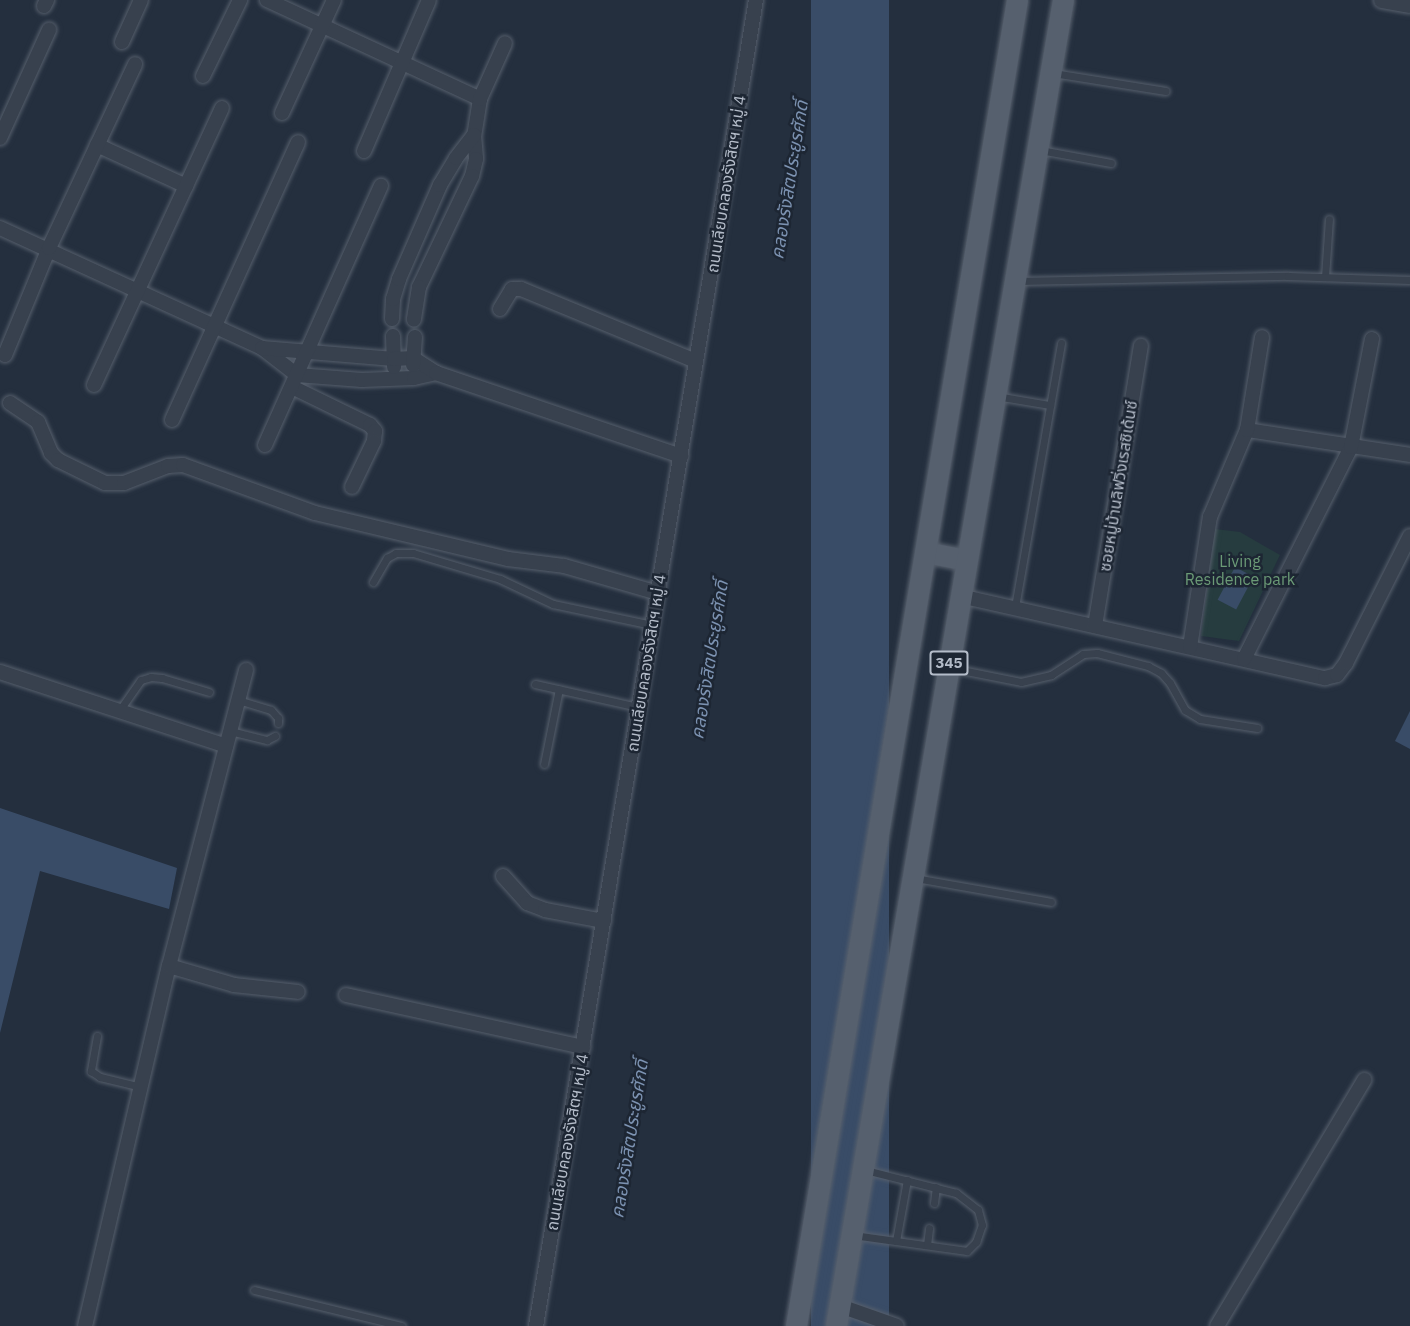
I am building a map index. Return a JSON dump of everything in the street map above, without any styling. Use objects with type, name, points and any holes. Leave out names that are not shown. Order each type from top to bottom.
[{"type":"main road","name":"345","points":[[796,1326],[1017,0]]},
{"type":"main road","name":"345","points":[[838,1316],[1063,0]]},
{"type":"main road","points":[[925,552],[966,560]]},
{"type":"street","points":[[122,42],[141,0]]},
{"type":"street","points":[[203,76],[240,0]]},
{"type":"street","points":[[267,0],[480,99]]},
{"type":"street","points":[[282,113],[334,0]]},
{"type":"street","points":[[364,151],[429,0]]},
{"type":"street","name":"ถนนเลียบคลองรังสิตฯ หมู่ 4","points":[[536,1326],[756,0]]},
{"type":"street","points":[[1382,0],[1410,5]]},
{"type":"street","points":[[0,138],[49,30]]},
{"type":"street","points":[[414,320],[419,288],[472,176],[476,159],[474,135],[480,99],[505,43]]},
{"type":"street","points":[[5,355],[49,248],[135,64]]},
{"type":"street","points":[[93,385],[222,108]]},
{"type":"street","points":[[392,320],[393,299],[399,279],[431,206],[456,158],[474,135]]},
{"type":"street","points":[[172,420],[298,141]]},
{"type":"street","points":[[98,145],[186,186]]},
{"type":"street","points":[[265,445],[381,186]]},
{"type":"street","points":[[0,228],[49,248],[262,348],[394,359],[413,358],[436,373],[681,456]]},
{"type":"street","points":[[500,309],[512,289],[521,289],[696,361]]},
{"type":"street","points":[[393,336],[395,378]]},
{"type":"street","points":[[414,378],[415,337]]},
{"type":"street","points":[[1190,647],[1210,517],[1247,430],[1262,337]]},
{"type":"street","points":[[1244,659],[1351,447],[1372,339]]},
{"type":"street","name":"ซอยหมู่บ้านลิฟวิ่งเรสซิเด้นซ์","points":[[1095,626],[1141,346]]},
{"type":"street","points":[[262,348],[294,381],[370,425],[375,431],[374,441],[352,487]]},
{"type":"street","points":[[294,381],[414,378],[436,373]]},
{"type":"street","points":[[10,403],[38,422],[51,453],[58,460],[105,483],[124,483],[168,466],[183,465],[315,513],[508,559],[573,568],[658,593]]},
{"type":"street","points":[[1247,430],[1410,455]]},
{"type":"street","points":[[960,596],[1325,678],[1337,675],[1346,663],[1410,536]]},
{"type":"street","points":[[85,1326],[169,966],[246,670]]},
{"type":"street","points":[[0,672],[226,746]]},
{"type":"street","points":[[503,876],[526,903],[545,910],[604,921]]},
{"type":"street","points":[[169,966],[234,986],[298,992]]},
{"type":"street","points":[[346,995],[583,1047]]},
{"type":"street","points":[[1217,1326],[1364,1080]]},
{"type":"street","points":[[838,1316],[897,1326]]},
{"type":"lane","points":[[1050,72],[1166,91]]},
{"type":"lane","points":[[1037,150],[1111,164]]},
{"type":"lane","points":[[1325,276],[1329,219]]},
{"type":"lane","points":[[1014,281],[1325,276],[1410,280]]},
{"type":"lane","points":[[1015,607],[1060,343]]},
{"type":"lane","points":[[994,396],[1050,405]]},
{"type":"lane","points":[[373,582],[387,558],[396,553],[413,553],[500,579],[553,604],[652,625]]},
{"type":"lane","points":[[948,667],[1021,682],[1051,675],[1083,654],[1096,652],[1148,666],[1161,673],[1170,682],[1185,710],[1200,719],[1257,728]]},
{"type":"lane","points":[[120,711],[141,680],[151,677],[209,692]]},
{"type":"lane","points":[[536,684],[639,707]]},
{"type":"lane","points":[[544,764],[559,689]]},
{"type":"lane","points":[[238,700],[271,710],[278,718],[278,723]]},
{"type":"lane","points":[[230,731],[267,740],[275,736]]},
{"type":"lane","points":[[912,877],[1051,902]]},
{"type":"lane","points":[[97,1036],[91,1071],[100,1077],[141,1087]]},
{"type":"lane","points":[[852,1235],[967,1251],[976,1242],[982,1225],[978,1210],[965,1197],[936,1187],[864,1169]]},
{"type":"lane","points":[[897,1241],[907,1180]]},
{"type":"lane","points":[[934,1203],[936,1187]]},
{"type":"lane","points":[[927,1245],[929,1228]]},
{"type":"lane","points":[[254,1290],[402,1326]]},
{"type":"green space","name":"Living Residence park","points":[[1215,529],[1240,532],[1280,555],[1239,641],[1201,636]]},
{"type":"water","points":[[811,0],[889,0],[889,1326],[811,1326]]},
{"type":"water","points":[[1235,567],[1254,577],[1236,610],[1218,600]]},
{"type":"water","points":[[1410,711],[1410,749],[1395,741]]},
{"type":"water","points":[[0,808],[177,868],[169,909],[40,871],[0,1033]]},
{"type":"water label","name":"คลองรังสิตประยูรศักดิ์","points":[[790,180]]},
{"type":"water label","name":"คลองรังสิตประยูรศักดิ์","points":[[710,660]]},
{"type":"water label","name":"คลองรังสิตประยูรศักดิ์","points":[[630,1139]]}]
